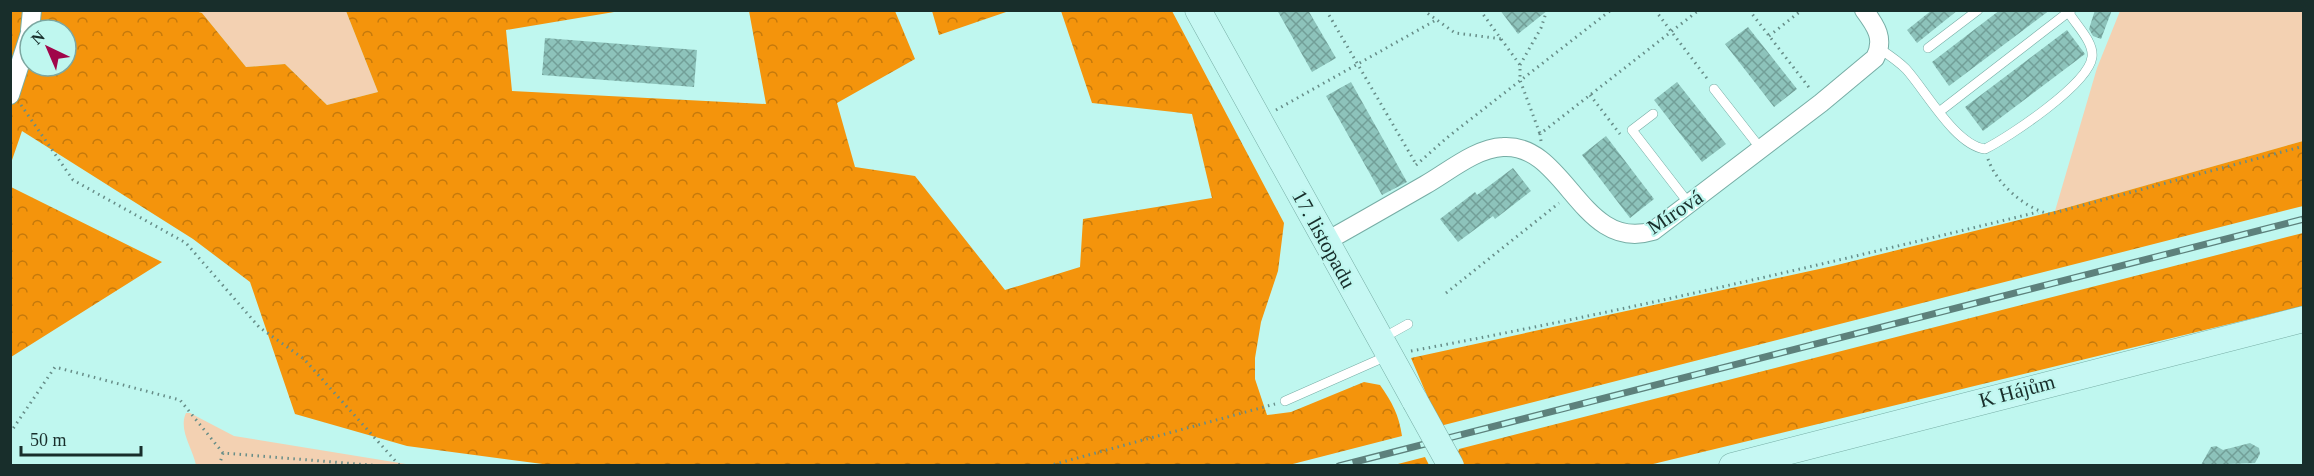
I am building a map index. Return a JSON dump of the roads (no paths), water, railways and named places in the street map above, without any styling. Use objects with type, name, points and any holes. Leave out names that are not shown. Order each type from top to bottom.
[{"type":"street","name":"17. listopadu","points":[[1198,10],[1451,465]]},
{"type":"street","points":[[1864,10],[1880,37],[1880,49]]},
{"type":"street","name":"Mírová","points":[[1325,242],[1471,158],[1502,147],[1525,150],[1543,163],[1606,227],[1627,235],[1653,231],[1866,67],[1880,49]]},
{"type":"street","points":[[11,93],[18,70]]},
{"type":"street","name":"K Hájům","points":[[1732,465],[2304,319]]},
{"type":"lane","points":[[1928,48],[1978,10]]},
{"type":"lane","points":[[1880,49],[1906,69],[1939,112],[1968,143],[1985,149],[2032,119],[2084,74],[2092,58],[2090,45],[2070,12],[1939,112]]},
{"type":"lane","points":[[1714,89],[1761,149]]},
{"type":"lane","points":[[1653,114],[1632,130],[1689,205]]},
{"type":"lane","points":[[1285,401],[1384,347],[1408,324]]},
{"type":"railway","points":[[1339,466],[2304,219]]}]
